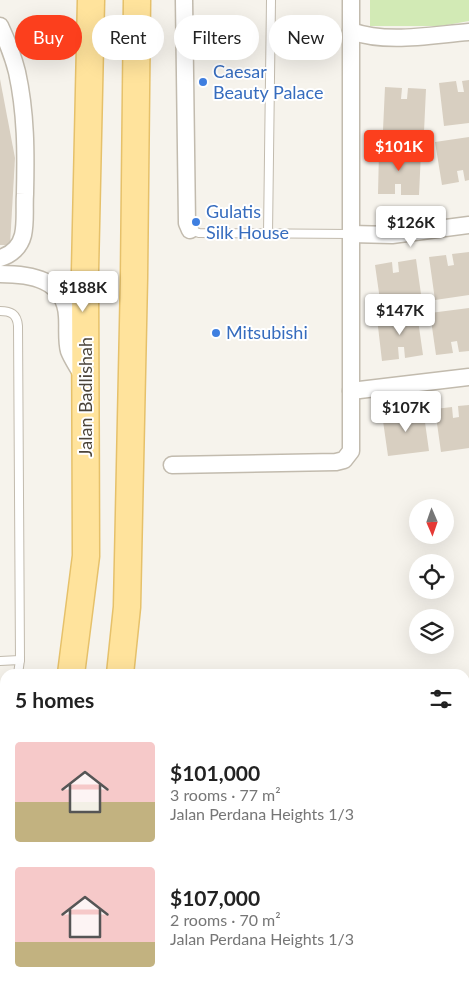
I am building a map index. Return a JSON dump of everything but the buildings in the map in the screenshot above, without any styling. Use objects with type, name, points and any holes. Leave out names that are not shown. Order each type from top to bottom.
[{"type":"main road","name":"Jalan Badlishah","points":[[72,669],[86,556],[87,383],[85,271],[91,0]]},
{"type":"main road","points":[[121,669],[127,607],[134,278],[137,0]]},
{"type":"street","points":[[184,0],[186,223],[190,230]]},
{"type":"street","points":[[172,465],[336,462],[344,460],[351,451],[350,0]]},
{"type":"street","points":[[0,26],[14,60],[20,87],[26,150],[23,236],[17,249],[7,257],[0,258]]},
{"type":"street","points":[[351,31],[364,36],[384,38],[469,32]]},
{"type":"street","points":[[351,234],[392,235],[469,225]]},
{"type":"street","points":[[0,274],[37,277],[50,284],[62,294],[67,312],[68,349],[87,383]]},
{"type":"street","points":[[351,391],[469,377]]},
{"type":"lane","points":[[268,234],[272,0]]},
{"type":"lane","points":[[190,230],[199,233],[351,234]]},
{"type":"lane","points":[[0,311],[10,312],[15,315],[18,326],[19,669]]},
{"type":"lane","points":[[0,661],[20,660]]},
{"type":"green space","points":[[370,0],[469,0],[469,21],[441,26],[370,26]]},
{"type":"place","name":"Caesar Beauty Palace","points":[[203,82]]},
{"type":"place","name":"Gulatis Silk House","points":[[196,222]]},
{"type":"place","name":"Mitsubishi","points":[[216,333]]}]
